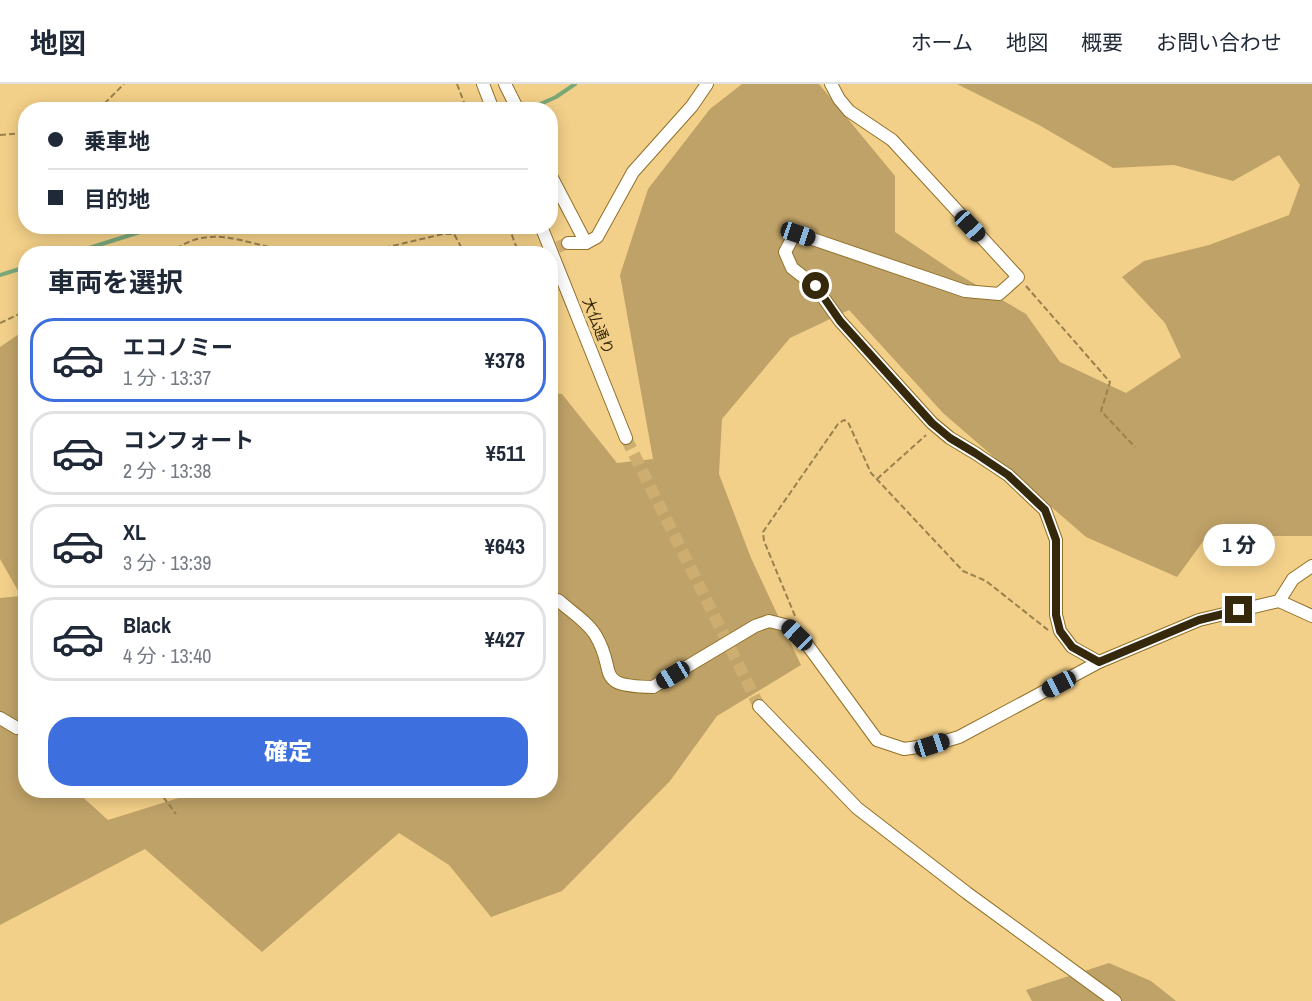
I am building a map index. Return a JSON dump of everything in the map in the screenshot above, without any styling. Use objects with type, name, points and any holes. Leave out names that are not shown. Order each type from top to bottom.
[{"type":"street","points":[[483,84],[491,102]]},
{"type":"street","points":[[505,84],[514,102]]},
{"type":"street","points":[[568,243],[586,243],[597,237],[633,172],[692,106],[707,84]]},
{"type":"street","points":[[831,84],[849,111],[892,140],[1018,277],[999,294],[965,291],[798,234],[792,239],[785,252],[792,268],[816,286],[840,321],[936,426],[950,438],[1008,475],[1045,510],[1056,540],[1056,615],[1060,631],[1072,647],[1099,662]]},
{"type":"street","points":[[558,189],[586,243]]},
{"type":"street","name":"大仏通り","points":[[558,268],[626,438]]},
{"type":"street","points":[[1279,601],[1293,579],[1312,566]]},
{"type":"street","points":[[558,600],[596,635],[608,674],[619,684],[635,687],[653,687],[755,626],[769,621],[789,626],[806,643],[877,740],[904,749],[932,745],[959,737],[1099,662],[1199,620],[1279,601],[1312,616]]},
{"type":"street","points":[[759,706],[857,808],[967,893],[1114,1000]]},
{"type":"street","points":[[0,718],[18,727]]},
{"type":"path","points":[[106,102],[124,84]]},
{"type":"path","points":[[458,84],[464,102]]},
{"type":"path","points":[[0,135],[18,134]]},
{"type":"path","points":[[392,246],[443,234]]},
{"type":"path","points":[[179,246],[195,238],[221,235],[266,246]]},
{"type":"path","points":[[1018,277],[1110,382],[1101,411],[1135,447]]},
{"type":"path","points":[[0,323],[18,315]]},
{"type":"path","points":[[798,623],[762,532],[843,420],[848,422],[871,472],[963,571],[986,581],[1035,621],[1053,633],[1063,636]]},
{"type":"path","points":[[877,479],[936,426]]},
{"type":"path","points":[[164,798],[176,814]]},
{"type":"shaded area","points":[[742,84],[819,84],[895,176],[895,232],[956,273],[1026,314],[1060,362],[1126,393],[1181,357],[1165,323],[1122,277],[1144,261],[1209,245],[1289,215],[1300,185],[1279,155],[1233,181],[1174,165],[1113,168],[1039,125],[957,84],[1312,84],[1312,536],[1207,536],[1177,577],[1086,537],[943,413],[849,310],[790,338],[722,419],[719,474],[751,558],[801,665],[717,716],[670,781],[562,891],[491,917],[449,865],[399,833],[262,952],[145,849],[0,925],[0,598],[18,596],[18,798],[84,798],[108,820],[179,798],[558,798],[558,394],[562,394],[617,463],[653,459],[620,275],[648,189],[710,109]]},
{"type":"shaded area","points":[[18,335],[18,591],[0,559],[0,347]]},
{"type":"shaded area","points":[[1109,963],[1151,981],[1176,1001],[1032,1001],[1026,990]]},
{"type":"waterway","points":[[545,102],[575,84]]},
{"type":"waterway","points":[[95,246],[134,234]]},
{"type":"waterway","points":[[0,275],[18,269]]},
{"type":"tunnel","points":[[558,247],[568,243]]},
{"type":"tunnel","points":[[626,438],[759,706]]},
{"type":"route","points":[[816,286],[840,321],[932,423],[950,438],[1008,475],[1045,510],[1056,540],[1056,615],[1060,631],[1072,647],[1099,662],[1199,620],[1239,610]]}]
